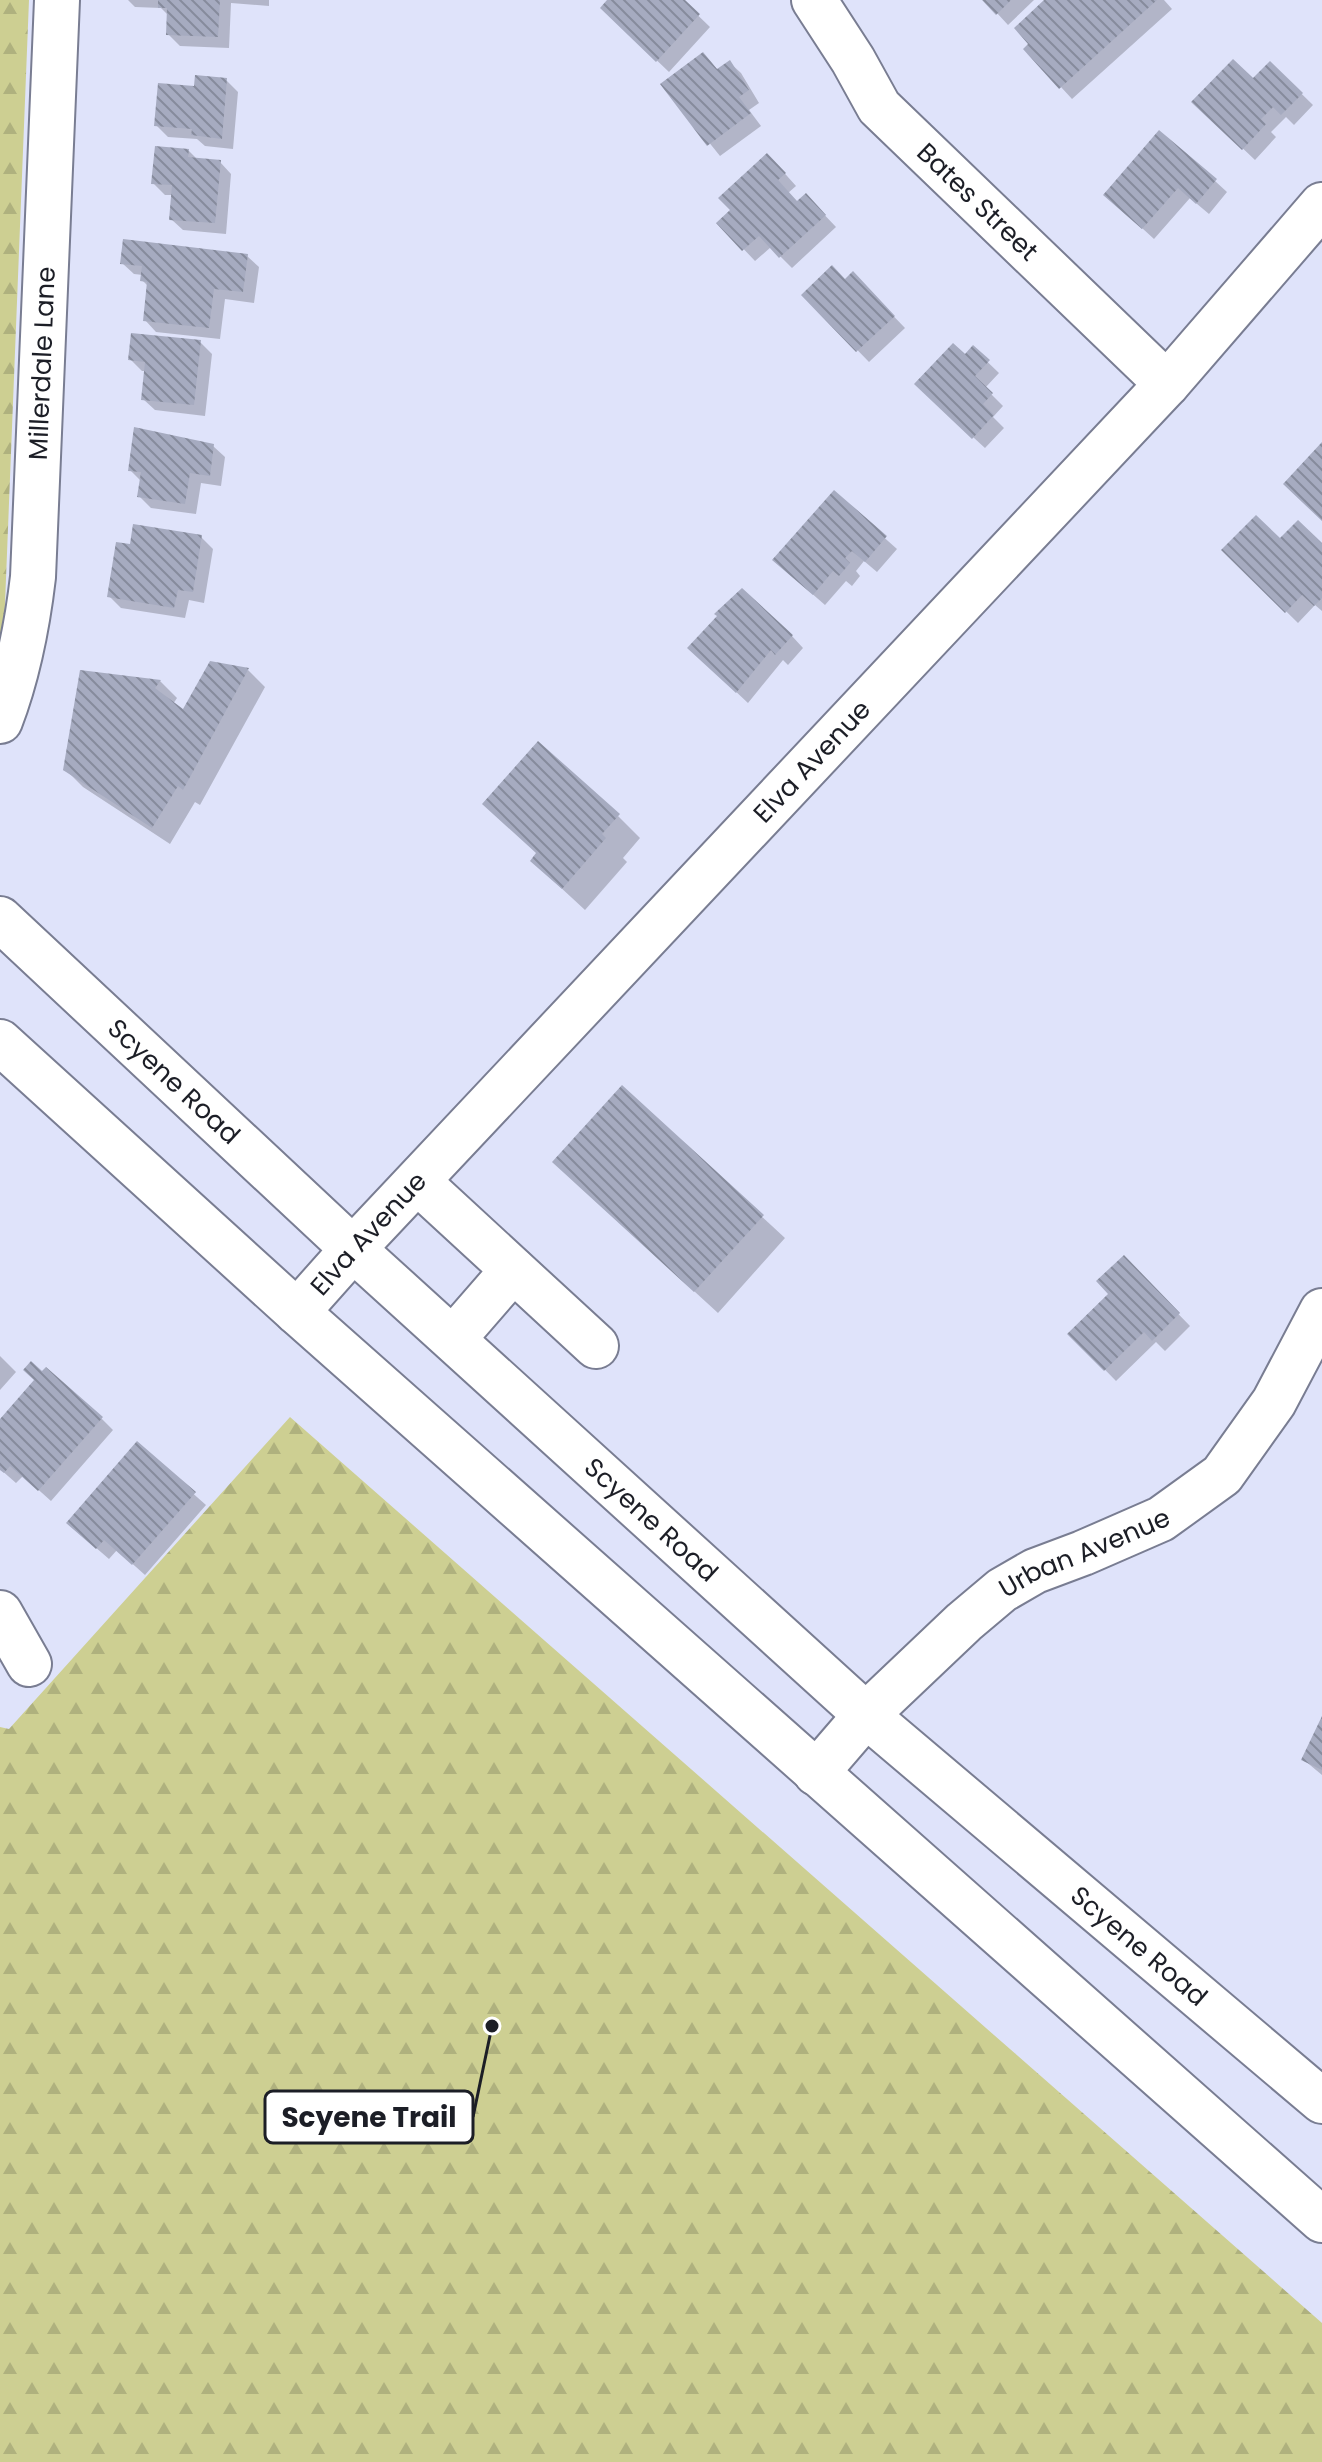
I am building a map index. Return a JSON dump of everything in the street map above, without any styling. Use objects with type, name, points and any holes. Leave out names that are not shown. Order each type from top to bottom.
[{"type":"main road","name":"Millerdale Lane","points":[[0,721],[13,688],[26,635],[33,577],[57,0]]},
{"type":"main road","name":"Bates Street","points":[[814,0],[879,107],[1167,384]]},
{"type":"main road","name":"Elva Avenue","points":[[297,1312],[1167,384],[1322,205]]},
{"type":"main road","name":"Scyene Road","points":[[0,919],[353,1249],[866,1715],[1322,2101]]},
{"type":"main road","points":[[0,1042],[297,1312],[1322,2220]]},
{"type":"main road","points":[[418,1182],[596,1346]]},
{"type":"main road","points":[[453,1339],[513,1270]]},
{"type":"main road","name":"Urban Avenue","points":[[816,1773],[866,1715],[1002,1590],[1035,1571],[1161,1519],[1222,1475],[1274,1402],[1322,1311]]},
{"type":"main road","points":[[0,1613],[29,1664]]},
{"type":"green space","points":[[0,0],[29,0],[4,629],[0,642]]},
{"type":"green space","points":[[290,1417],[1322,2323],[1322,2462],[0,2462],[0,1727],[9,1729]]},
{"type":"building","points":[[158,0],[220,0],[218,37],[166,35],[167,8],[158,8]]},
{"type":"building","points":[[607,0],[685,0],[700,14],[656,62],[600,8]]},
{"type":"building","points":[[982,0],[1011,0],[996,15]]},
{"type":"building","points":[[1044,0],[1157,0],[1059,89],[1023,49],[1028,44],[1014,28]]},
{"type":"building","points":[[703,52],[717,69],[730,60],[749,90],[739,97],[751,113],[707,146],[660,84]]},
{"type":"building","points":[[1233,59],[1253,78],[1270,61],[1303,93],[1281,115],[1273,107],[1261,119],[1266,124],[1242,150],[1191,102]]},
{"type":"building","points":[[195,75],[227,78],[222,139],[191,135],[192,129],[154,126],[158,83],[194,86]]},
{"type":"building","points":[[1159,130],[1217,179],[1196,204],[1178,188],[1142,229],[1103,195]]},
{"type":"building","points":[[155,146],[189,149],[188,157],[221,160],[215,223],[169,220],[172,185],[151,184]]},
{"type":"building","points":[[767,153],[786,173],[778,180],[797,201],[806,193],[826,215],[779,258],[759,236],[742,251],[716,223],[730,210],[718,198]]},
{"type":"building","points":[[123,239],[248,254],[243,292],[214,289],[209,328],[143,321],[147,282],[140,281],[142,266],[120,264]]},
{"type":"building","points":[[832,265],[845,279],[853,271],[895,316],[856,352],[801,295]]},
{"type":"building","points":[[131,333],[201,340],[194,405],[141,400],[145,362],[128,360]]},
{"type":"building","points":[[953,343],[965,354],[973,345],[990,360],[975,376],[993,393],[983,404],[994,415],[972,439],[914,384]]},
{"type":"building","points":[[134,427],[214,444],[210,476],[190,473],[185,504],[137,497],[141,472],[128,471]]},
{"type":"building","points":[[1322,442],[1322,521],[1283,484]]},
{"type":"building","points":[[834,490],[887,536],[865,562],[852,551],[845,558],[850,563],[839,576],[833,571],[813,595],[772,560]]},
{"type":"building","points":[[1256,515],[1280,538],[1298,520],[1322,543],[1322,598],[1314,606],[1302,595],[1285,613],[1221,550]]},
{"type":"building","points":[[133,524],[202,535],[193,592],[178,590],[174,608],[107,597],[116,542],[130,544]]},
{"type":"building","points":[[742,588],[793,635],[775,655],[771,650],[736,693],[687,648],[717,616],[714,614]]},
{"type":"building","points":[[210,661],[249,668],[183,790],[178,786],[152,828],[63,770],[80,670],[161,680],[155,688],[183,709]]},
{"type":"building","points":[[538,741],[620,814],[602,834],[606,838],[562,889],[530,861],[536,853],[482,804]]},
{"type":"building","points":[[622,1085],[764,1215],[694,1292],[552,1162]]},
{"type":"building","points":[[1124,1255],[1180,1313],[1152,1341],[1144,1332],[1104,1371],[1067,1334],[1108,1294],[1096,1281]]},
{"type":"building","points":[[31,1361],[42,1371],[46,1367],[103,1417],[38,1491],[10,1466],[4,1473],[0,1470],[0,1419],[34,1380],[23,1370]]},
{"type":"building","points":[[137,1441],[196,1492],[132,1565],[104,1540],[96,1549],[66,1523]]},
{"type":"building","points":[[1322,1716],[1322,1770],[1301,1760]]},
{"type":"place","name":"Scyene Trail","points":[[492,2026]]}]
